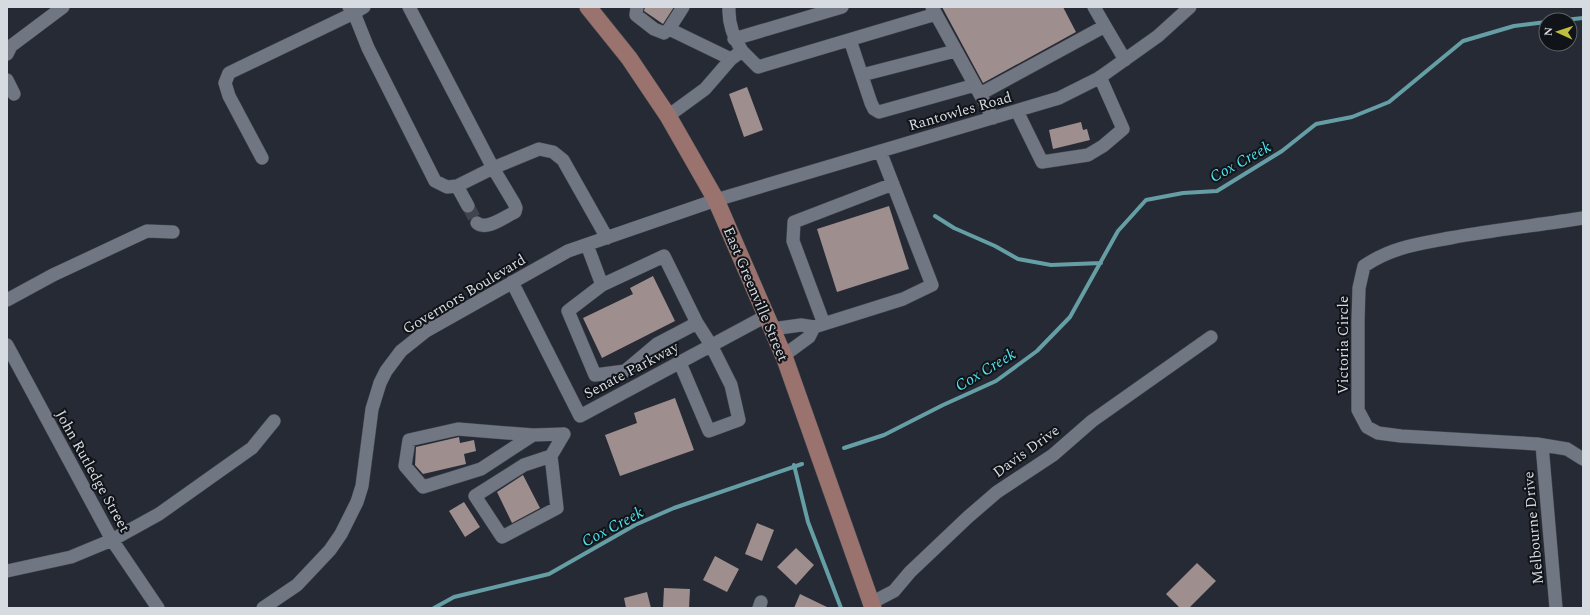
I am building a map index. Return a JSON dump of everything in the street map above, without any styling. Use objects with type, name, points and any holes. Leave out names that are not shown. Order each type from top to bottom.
[{"type":"main road","name":"East Greenville Street","points":[[593,9],[629,58],[668,116],[716,200],[783,356],[872,605]]},
{"type":"street","points":[[7,54],[11,46],[63,7]]},
{"type":"street","points":[[409,7],[493,168],[516,208],[515,212],[487,226],[481,226],[477,223]]},
{"type":"street","points":[[637,7],[636,15],[647,25],[664,33],[670,29],[683,7]]},
{"type":"street","points":[[729,7],[728,20],[734,38],[742,51],[758,67],[850,40],[934,10],[955,51],[993,118]]},
{"type":"street","points":[[734,38],[842,7]]},
{"type":"street","points":[[1094,7],[1125,60]]},
{"type":"street","name":"Rantowles Road","points":[[716,200],[1059,98],[1100,77],[1125,60],[1158,36],[1188,8]]},
{"type":"street","points":[[262,158],[229,96],[225,82],[229,73],[356,9],[368,48],[435,181],[447,186],[457,186],[493,168],[539,149],[553,152],[563,160],[607,238]]},
{"type":"street","points":[[850,40],[871,103],[874,109],[879,112],[977,90],[1105,26]]},
{"type":"street","points":[[670,29],[731,59]]},
{"type":"street","points":[[668,116],[704,89],[731,59],[742,51]]},
{"type":"street","points":[[862,75],[955,51]]},
{"type":"street","points":[[1017,111],[1042,162],[1088,155],[1103,146],[1123,129],[1100,77]]},
{"type":"street","points":[[7,80],[14,94]]},
{"type":"street","points":[[783,356],[809,337],[819,325],[903,299],[932,285],[880,151]]},
{"type":"street","points":[[819,325],[792,241],[794,222],[893,184]]},
{"type":"street","points":[[457,186],[468,206]]},
{"type":"street","name":"Governors Boulevard","points":[[263,608],[297,585],[330,550],[350,518],[362,486],[376,396],[383,377],[393,361],[412,342],[426,331],[568,251],[716,200]]},
{"type":"street","name":"Victoria Circle","points":[[1583,218],[1472,234],[1398,248],[1378,256],[1364,266],[1359,288],[1358,410],[1367,427],[1378,433],[1401,436],[1542,444],[1567,449],[1583,459]]},
{"type":"street","points":[[7,300],[53,275],[147,231],[173,232]]},
{"type":"street","points":[[587,245],[602,285]]},
{"type":"street","points":[[680,362],[709,431],[739,420],[731,385],[711,345],[697,323],[664,256],[602,285],[568,311],[595,375],[625,371],[657,344],[697,323]]},
{"type":"street","name":"Senate Parkway","points":[[512,282],[580,416],[711,345],[769,322],[819,325]]},
{"type":"street","name":"Davis Drive","points":[[872,605],[894,591],[921,562],[968,517],[997,492],[1053,455],[1092,421],[1211,337]]},
{"type":"street","name":"John Rutledge Street","points":[[7,345],[112,540],[158,608]]},
{"type":"street","points":[[7,571],[71,557],[112,540],[159,514],[252,448],[274,421]]},
{"type":"street","points":[[532,436],[481,469],[423,487],[406,466],[409,440],[458,429],[532,436],[564,434],[551,456],[557,508],[502,537],[475,496],[524,465],[551,456]]},
{"type":"street","name":"Melbourne Drive","points":[[1542,444],[1556,608]]},
{"type":"building","points":[[645,7],[674,7],[663,24],[644,11]]},
{"type":"building","points":[[942,7],[1063,7],[1076,32],[983,83]]},
{"type":"building","points":[[747,87],[763,130],[744,137],[729,94]]},
{"type":"building","points":[[1081,122],[1083,130],[1087,129],[1090,140],[1053,149],[1049,130]]},
{"type":"building","points":[[889,206],[909,269],[837,292],[817,229]]},
{"type":"building","points":[[653,276],[675,321],[602,358],[583,318],[633,294],[630,288]]},
{"type":"building","points":[[675,398],[694,450],[620,476],[605,435],[637,423],[634,413]]},
{"type":"building","points":[[459,437],[460,443],[474,440],[476,451],[464,454],[466,464],[423,474],[415,465],[416,447]]},
{"type":"building","points":[[523,475],[540,508],[512,523],[497,492]]},
{"type":"building","points":[[464,502],[480,527],[465,537],[449,511]]},
{"type":"building","points":[[757,523],[774,530],[762,561],[745,554]]},
{"type":"building","points":[[796,548],[814,565],[796,585],[777,567]]},
{"type":"building","points":[[715,556],[739,569],[727,592],[703,580]]},
{"type":"building","points":[[1197,563],[1216,581],[1189,608],[1180,608],[1166,594]]},
{"type":"building","points":[[664,588],[690,589],[689,608],[663,608]]},
{"type":"building","points":[[647,592],[651,608],[626,608],[624,598]]},
{"type":"building","points":[[800,594],[829,608],[794,608]]},
{"type":"waterway","name":"Cox Creek","points":[[1578,19],[1583,18]]},
{"type":"waterway","name":"Cox Creek","points":[[844,448],[884,435],[943,405],[996,381],[1037,351],[1070,317],[1118,231],[1146,200],[1183,193],[1217,191],[1282,151],[1316,124],[1352,117],[1389,102],[1463,41],[1514,26],[1538,23]]},
{"type":"waterway","points":[[935,216],[954,228],[995,246],[1018,259],[1051,265],[1101,263]]},
{"type":"waterway","name":"Cox Creek","points":[[434,608],[454,597],[549,574],[635,525],[674,508],[802,464]]},
{"type":"waterway","points":[[794,465],[808,522],[841,608]]},
{"type":"tunnel","points":[[468,206],[477,223]]}]
